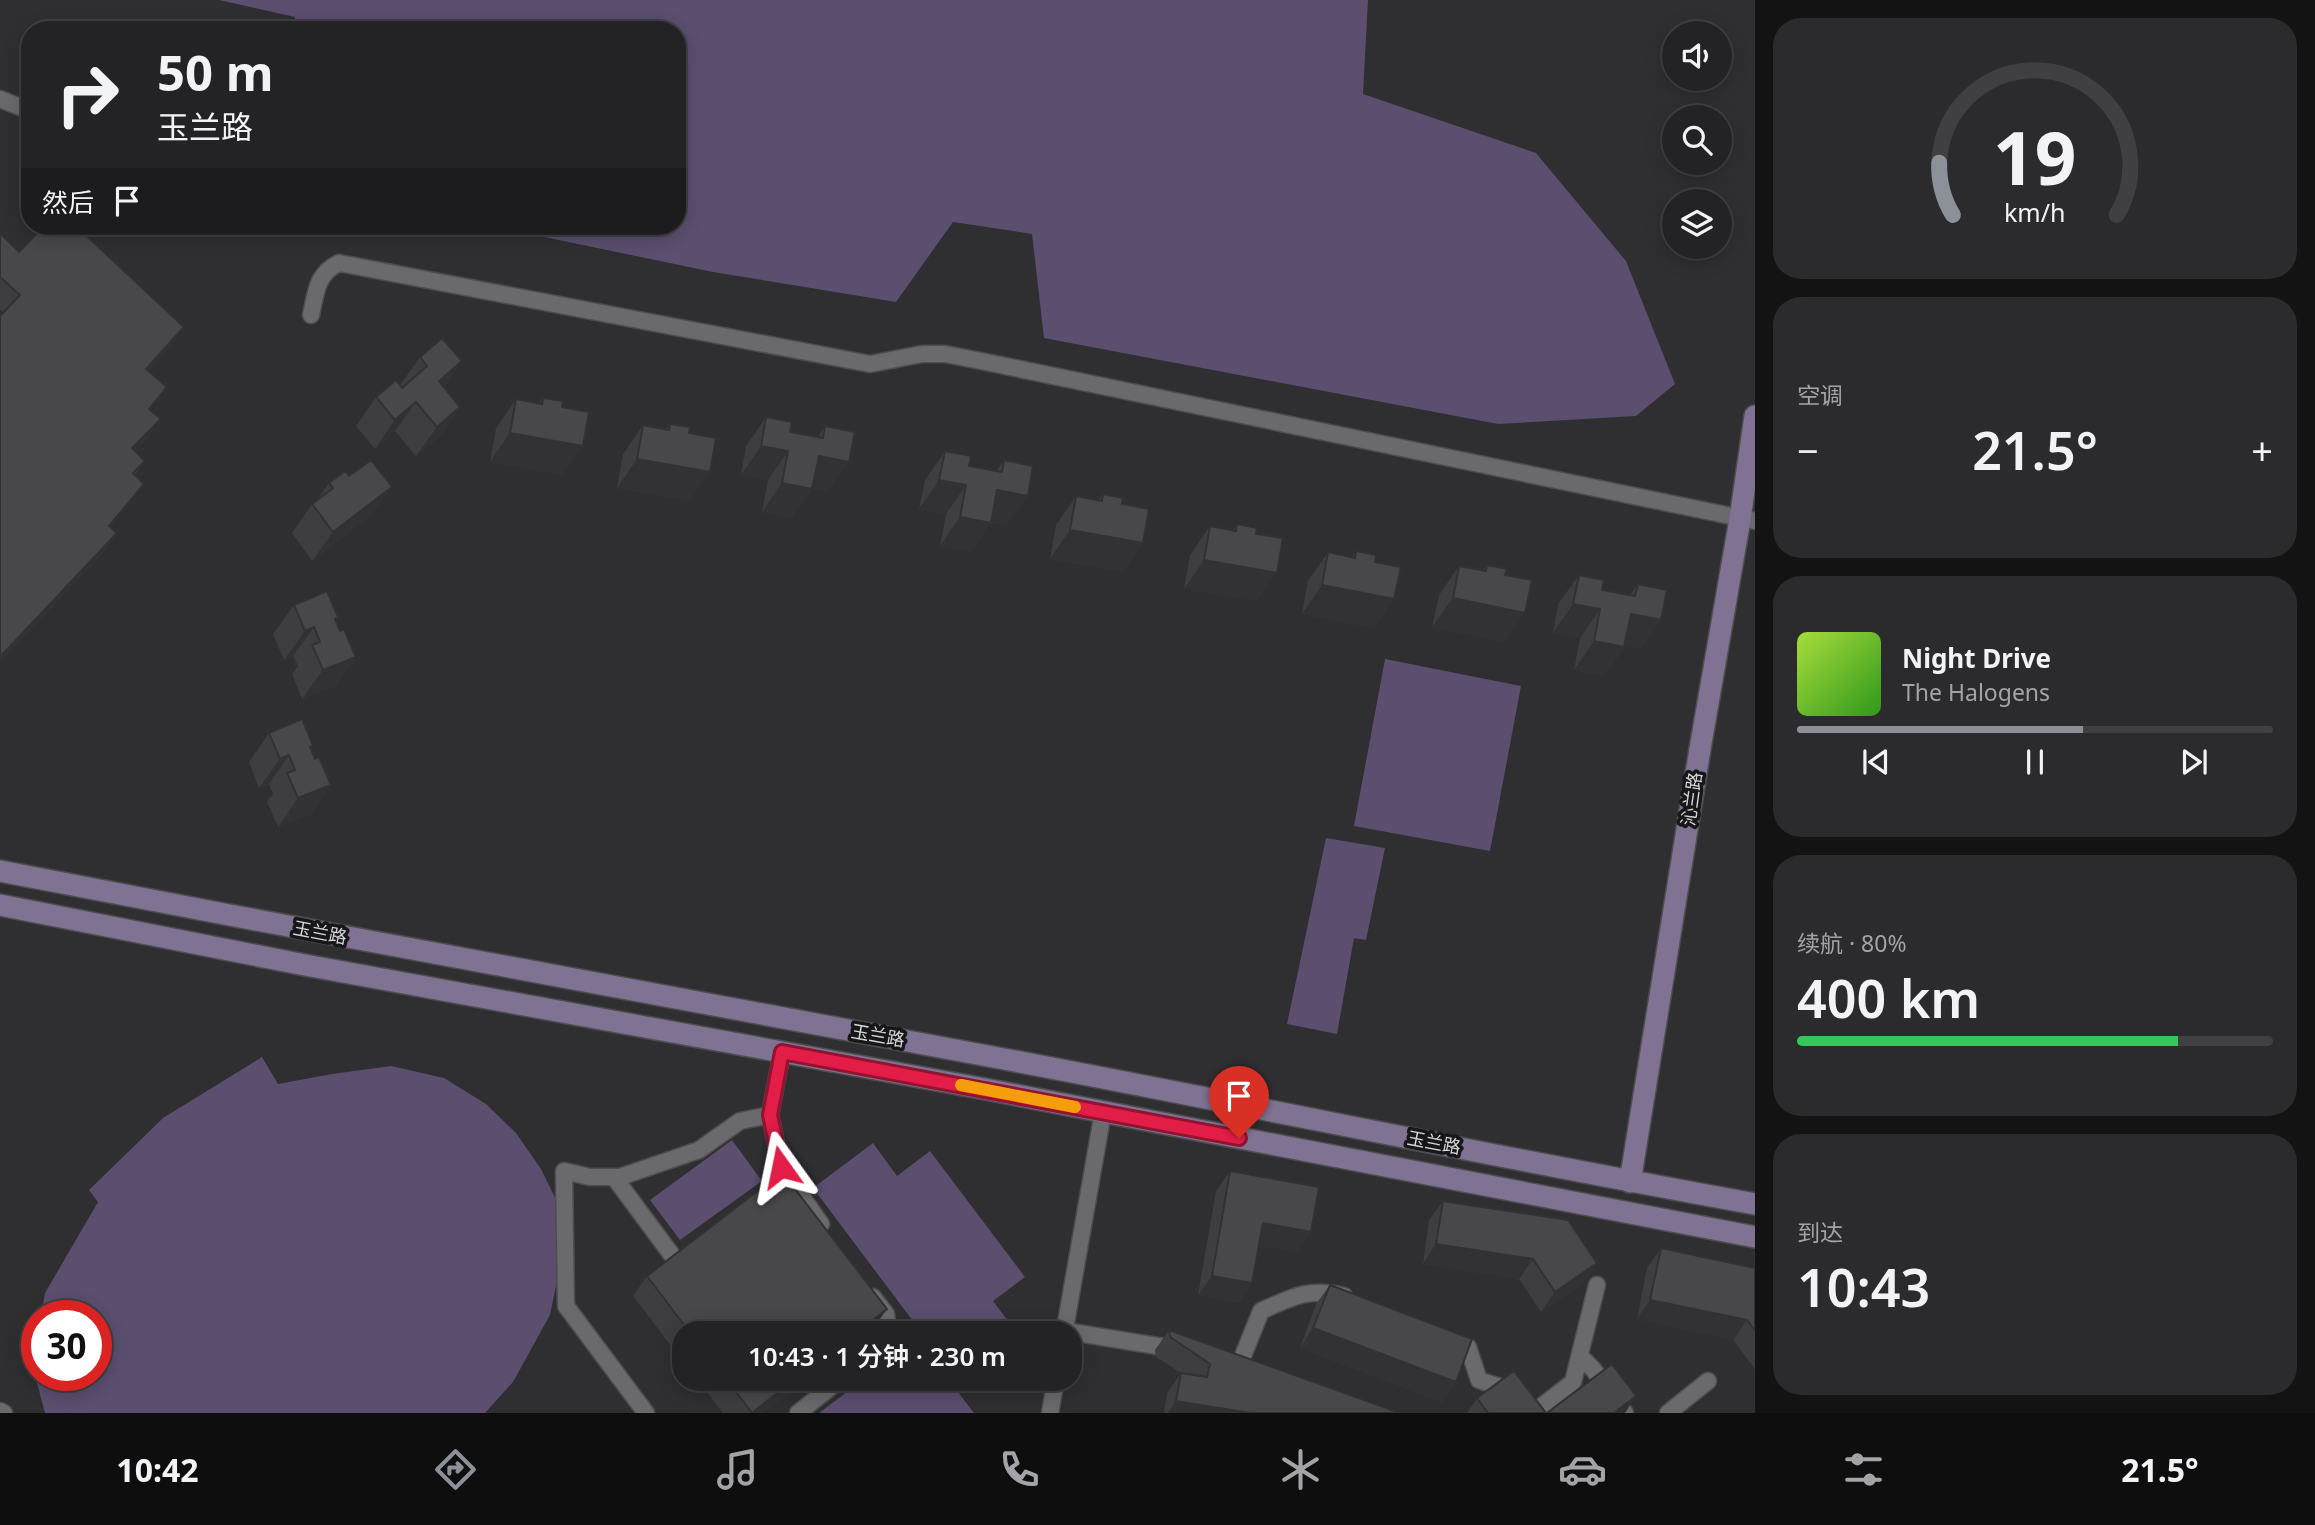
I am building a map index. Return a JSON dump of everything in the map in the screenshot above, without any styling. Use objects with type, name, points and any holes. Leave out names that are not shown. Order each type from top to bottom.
[{"type":"street","points":[[0,99],[21,107]]},
{"type":"street","points":[[311,315],[317,285],[323,274],[339,262],[870,365],[922,354],[944,354],[1748,520]]},
{"type":"street","name":"沁兰路","points":[[1630,1182],[1700,749],[1748,520],[1755,416]]},
{"type":"street","name":"玉兰路","points":[[0,871],[1755,1204]]},
{"type":"street","name":"玉兰路","points":[[0,905],[305,965],[1103,1112],[1755,1237]]},
{"type":"street","points":[[782,1052],[770,1115],[781,1167],[829,1235]]},
{"type":"street","points":[[1066,1321],[1103,1112]]},
{"type":"street","points":[[646,1413],[566,1306],[564,1171],[590,1177],[614,1177],[699,1150],[740,1121],[770,1115]]},
{"type":"street","points":[[614,1177],[677,1262]]},
{"type":"street","points":[[861,1280],[886,1314],[887,1321]]},
{"type":"street","points":[[1442,1339],[1468,1347],[1479,1380],[1509,1390],[1532,1413],[1573,1382],[1598,1285]]},
{"type":"street","points":[[1215,1360],[1238,1368],[1261,1311],[1301,1293],[1330,1293],[1356,1300]]},
{"type":"street","points":[[1082,1335],[1192,1352]]},
{"type":"street","points":[[1580,1356],[1593,1369],[1625,1413]]},
{"type":"street","points":[[1668,1413],[1708,1381]]},
{"type":"street","points":[[798,1413],[826,1391]]},
{"type":"street","points":[[1050,1413],[1054,1391]]},
{"type":"shaded area","points":[[219,0],[1368,0],[1363,94],[1536,153],[1626,261],[1675,384],[1636,416],[1498,424],[1044,338],[1032,234],[953,222],[896,302],[713,272],[534,235],[686,235],[686,21],[295,21],[295,17]]},
{"type":"shaded area","points":[[1385,659],[1521,686],[1490,851],[1354,826]]},
{"type":"shaded area","points":[[1326,838],[1385,848],[1366,940],[1354,938],[1337,1034],[1287,1024]]},
{"type":"shaded area","points":[[262,1057],[278,1084],[391,1066],[444,1078],[486,1104],[516,1133],[541,1169],[559,1206],[563,1252],[550,1315],[513,1382],[485,1413],[45,1413],[39,1391],[112,1391],[112,1300],[44,1300],[45,1293],[98,1202],[89,1190],[163,1118]]},
{"type":"shaded area","points":[[732,1140],[762,1181],[680,1240],[650,1200]]},
{"type":"shaded area","points":[[873,1143],[897,1176],[930,1151],[1025,1277],[993,1301],[1008,1321],[913,1321],[813,1188]]},
{"type":"shaded area","points":[[848,1391],[957,1391],[974,1413],[819,1413]]},
{"type":"building","points":[[0,233],[19,252],[35,235],[86,235],[184,327],[146,369],[167,387],[149,409],[161,419],[132,448],[145,461],[133,473],[144,484],[109,526],[117,533],[0,657],[0,316],[20,295],[0,277]]},
{"type":"building","points":[[442,338],[462,361],[439,381],[460,407],[437,427],[416,402],[395,420],[376,397],[396,380],[402,388],[427,366],[420,357]]},
{"type":"building","points":[[543,398],[563,401],[562,407],[589,412],[583,446],[510,433],[516,399],[542,404]]},
{"type":"building","points":[[766,417],[792,422],[790,432],[823,438],[825,426],[855,432],[849,462],[819,456],[812,489],[782,483],[788,451],[761,446]]},
{"type":"building","points":[[670,424],[690,427],[689,433],[716,438],[710,472],[637,459],[643,425],[669,430]]},
{"type":"building","points":[[945,451],[971,456],[969,466],[1002,472],[1004,460],[1033,466],[1028,496],[997,490],[991,523],[960,517],[966,485],[939,480]]},
{"type":"building","points":[[371,460],[392,487],[333,532],[312,504],[333,488],[329,483],[345,471],[349,476]]},
{"type":"building","points":[[1103,494],[1123,498],[1122,504],[1149,509],[1143,543],[1070,530],[1076,496],[1102,501]]},
{"type":"building","points":[[1237,524],[1257,528],[1256,534],[1283,538],[1277,573],[1204,560],[1210,526],[1236,531]]},
{"type":"building","points":[[1356,551],[1376,555],[1375,562],[1401,567],[1394,599],[1322,585],[1328,552],[1355,558]]},
{"type":"building","points":[[1487,565],[1507,569],[1505,575],[1532,580],[1525,613],[1453,598],[1459,566],[1486,571]]},
{"type":"building","points":[[1579,575],[1604,580],[1602,590],[1635,596],[1638,584],[1667,590],[1661,620],[1631,614],[1624,647],[1594,641],[1600,609],[1573,604]]},
{"type":"building","points":[[327,591],[338,617],[335,619],[340,631],[344,629],[356,657],[323,670],[312,645],[320,642],[314,627],[305,631],[294,605]]},
{"type":"building","points":[[302,719],[313,745],[310,747],[315,759],[319,757],[331,785],[298,798],[287,773],[295,770],[289,755],[280,759],[269,733]]},
{"type":"building","points":[[1230,1171],[1319,1187],[1311,1232],[1263,1223],[1252,1283],[1212,1276]]},
{"type":"building","points":[[782,1172],[887,1309],[872,1321],[681,1321],[647,1276]]},
{"type":"building","points":[[1443,1201],[1568,1220],[1597,1263],[1555,1292],[1533,1259],[1436,1244]]},
{"type":"building","points":[[1661,1248],[1755,1268],[1755,1331],[1747,1320],[1650,1300]]},
{"type":"building","points":[[1330,1285],[1472,1339],[1456,1382],[1313,1328]]},
{"type":"building","points":[[1169,1330],[1400,1413],[1250,1413],[1176,1401],[1181,1373],[1207,1377],[1210,1364],[1170,1337]]},
{"type":"building","points":[[1612,1364],[1636,1396],[1614,1413],[1547,1413]]},
{"type":"building","points":[[1514,1371],[1546,1413],[1488,1413],[1477,1398]]},
{"type":"building","points":[[735,1391],[780,1391],[752,1413]]},
{"type":"slow traffic","points":[[961,1085],[1075,1107]]},
{"type":"route","points":[[781,1167],[770,1115],[782,1052],[1239,1138]]}]
